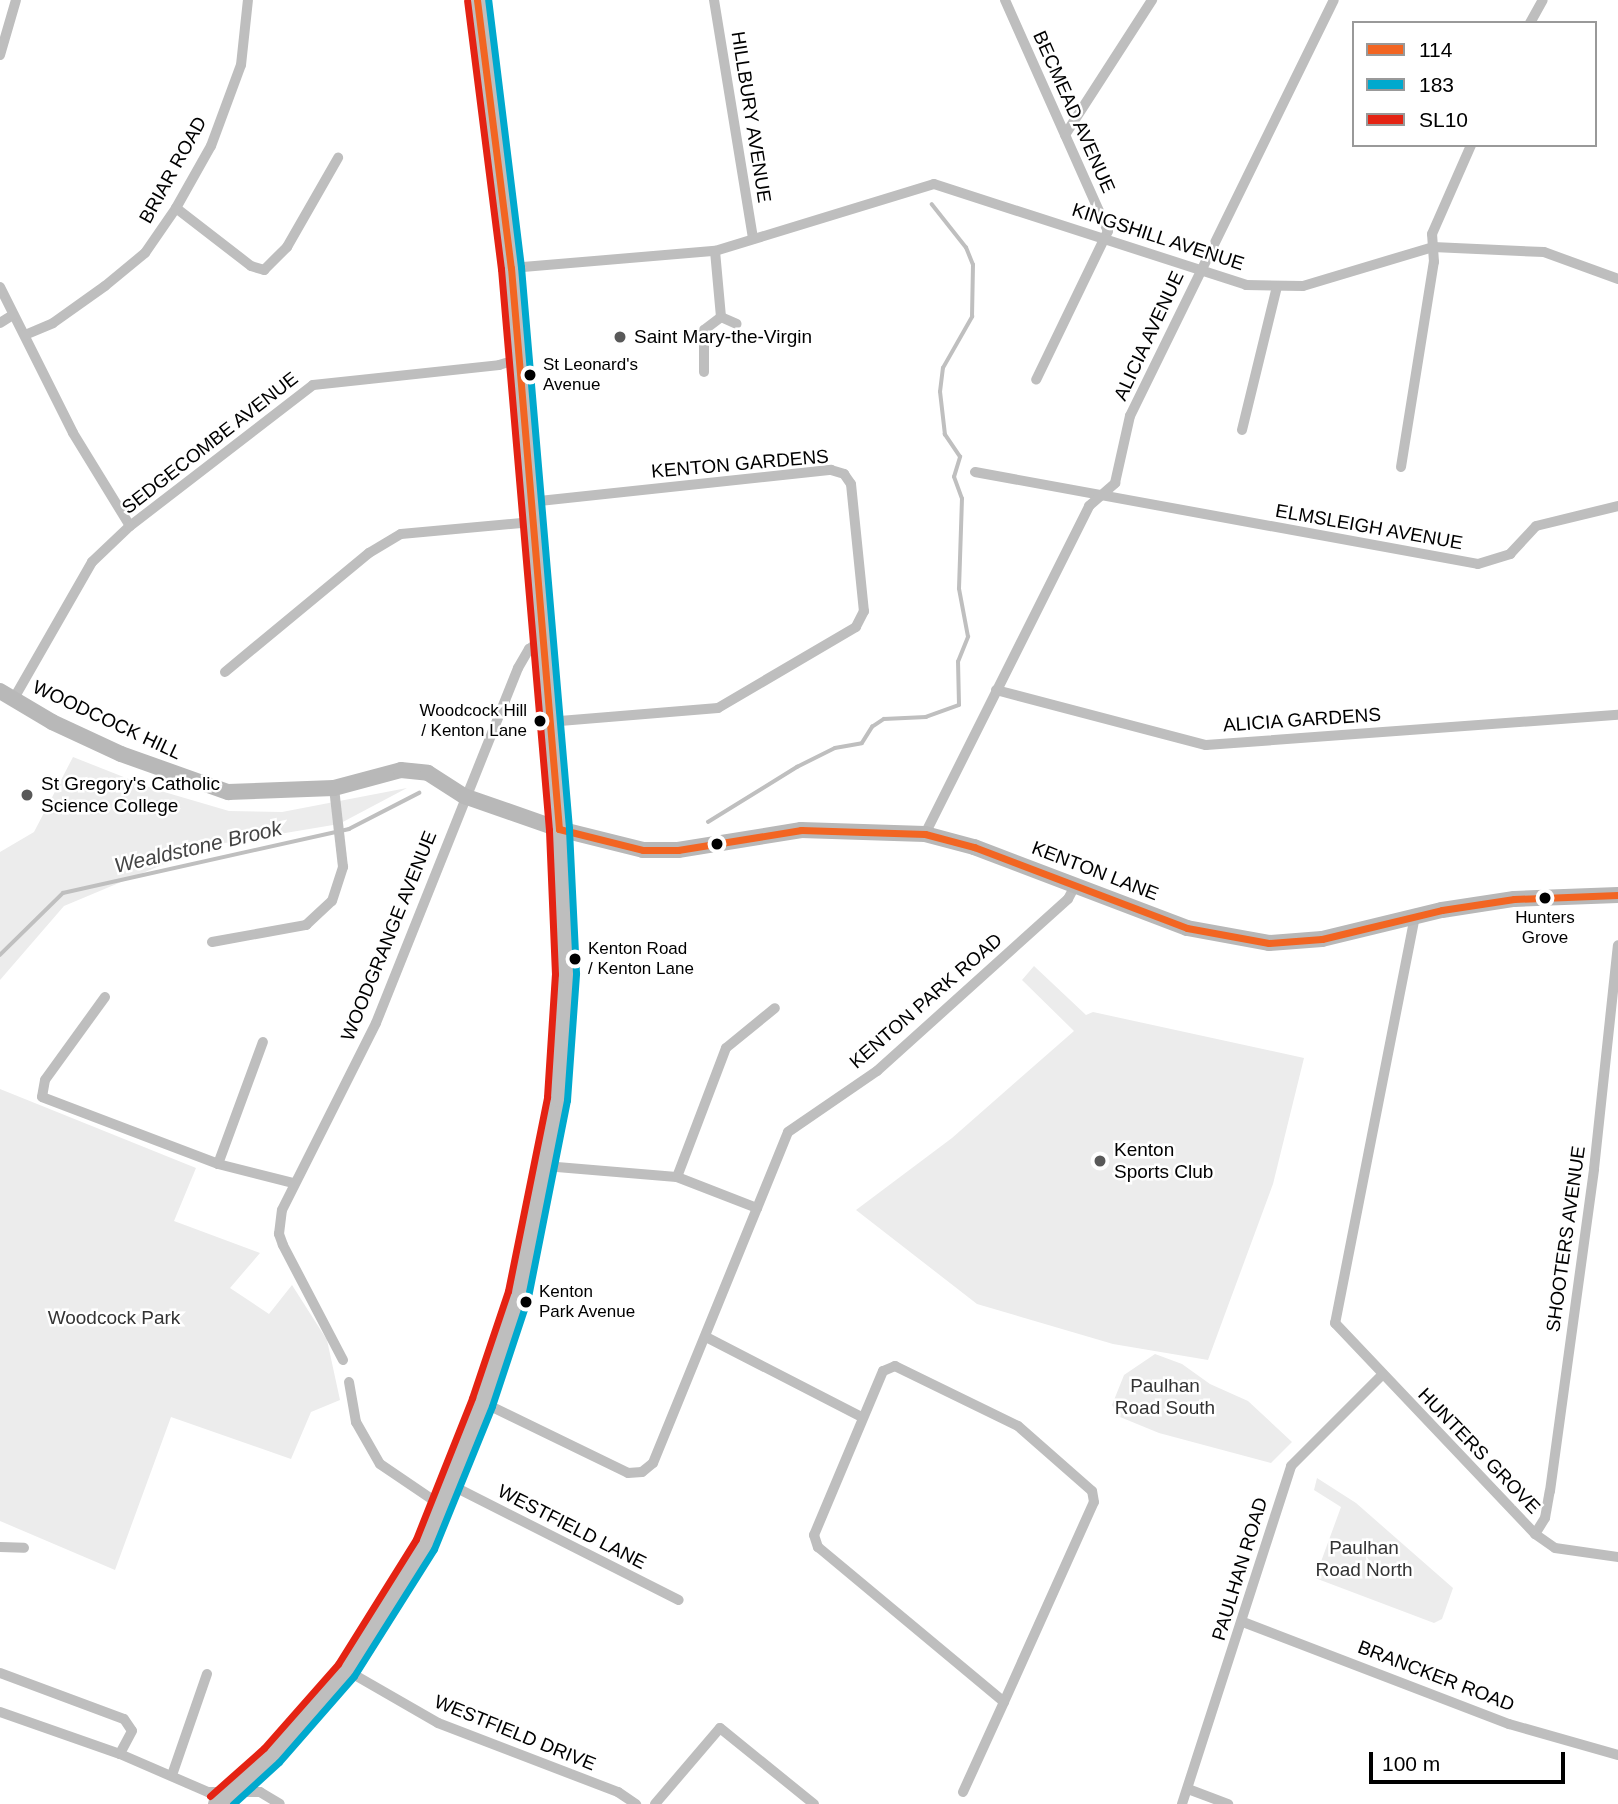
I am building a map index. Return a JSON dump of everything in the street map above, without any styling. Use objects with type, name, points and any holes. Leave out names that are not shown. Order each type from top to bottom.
[{"type":"main road","points":[[221,1800],[286,1739],[346,1670],[402,1584],[442,1506],[482,1402],[518,1294],[557,1098],[566,974],[559,829],[511,268],[477,0]]},
{"type":"street","points":[[0,55],[16,0]]},
{"type":"street","name":"BRIAR ROAD","points":[[25,335],[53,323],[106,286],[145,253],[176,208],[211,146],[236,77],[248,0]]},
{"type":"street","name":"HILLBURY AVENUE","points":[[714,0],[753,239]]},
{"type":"street","name":"BECMEAD AVENUE","points":[[1005,0],[1108,231],[1105,238]]},
{"type":"street","points":[[1065,135],[1152,0]]},
{"type":"street","name":"ALICIA AVENUE","points":[[925,834],[1089,506],[1115,483],[1130,416],[1198,272],[1334,0]]},
{"type":"street","points":[[1531,21],[1543,0]]},
{"type":"street","points":[[1401,467],[1433,247],[1432,234],[1470,147]]},
{"type":"street","points":[[176,208],[251,267],[264,270],[287,247],[338,158]]},
{"type":"street","name":"KINGSHILL AVENUE","points":[[753,239],[934,184],[1105,238],[1198,272],[1246,285],[1303,286],[1433,247],[1544,252],[1618,279]]},
{"type":"street","points":[[1036,380],[1105,238]]},
{"type":"street","points":[[511,268],[715,251],[753,239]]},
{"type":"street","points":[[715,251],[721,317]]},
{"type":"street","points":[[1242,430],[1277,286]]},
{"type":"street","points":[[0,287],[73,433],[130,526]]},
{"type":"street","points":[[0,323],[13,315]]},
{"type":"street","points":[[721,317],[737,324]]},
{"type":"street","points":[[704,372],[704,330],[721,317]]},
{"type":"street","name":"SEDGECOMBE AVENUE","points":[[7,696],[92,562],[130,526],[313,385],[499,366],[519,359]]},
{"type":"street","name":"KENTON GARDENS","points":[[530,502],[831,470],[844,474],[851,484],[864,611],[856,627],[718,708],[548,722]]},
{"type":"street","name":"ELMSLEIGH AVENUE","points":[[975,472],[1478,564],[1510,554],[1536,526],[1618,506]]},
{"type":"street","points":[[225,672],[369,553],[401,534],[532,522]]},
{"type":"street","name":"WOODGRANGE AVENUE","points":[[343,1360],[279,1234],[282,1210],[293,1183],[376,1023],[464,796],[518,668],[529,649],[542,639]]},
{"type":"street","name":"ALICIA GARDENS","points":[[996,690],[1206,745],[1618,715]]},
{"type":"street","name":"WOODCOCK HILL","points":[[7,696],[94,742],[204,786],[254,793],[334,788],[401,770],[428,773],[464,796],[559,829]]},
{"type":"street","points":[[212,942],[295,928],[318,917],[341,881],[341,839],[334,788]]},
{"type":"street","name":"KENTON LANE","points":[[559,829],[643,850],[678,850],[801,830],[925,834],[974,847],[1187,928],[1269,943],[1322,939],[1415,916],[1514,899],[1618,895]]},
{"type":"street","name":"KENTON PARK ROAD","points":[[757,1208],[788,1132],[877,1071],[1068,899],[1075,886]]},
{"type":"street","name":"HUNTERS GROVE","points":[[1415,916],[1335,1323],[1535,1534],[1555,1548],[1618,1557]]},
{"type":"street","name":"SHOOTERS AVENUE","points":[[1535,1534],[1545,1518],[1550,1491],[1594,1168],[1618,945]]},
{"type":"street","points":[[105,997],[45,1080],[42,1097],[218,1164],[293,1183]]},
{"type":"street","points":[[677,1177],[726,1048],[775,1008]]},
{"type":"street","points":[[218,1164],[263,1042]]},
{"type":"street","points":[[482,1402],[628,1473],[642,1472],[653,1463],[708,1338],[757,1208],[677,1177],[545,1166]]},
{"type":"street","points":[[708,1338],[862,1417]]},
{"type":"street","points":[[963,1792],[1004,1702],[1094,1502],[1092,1490],[1018,1426],[895,1366],[883,1371],[814,1535],[818,1547],[1004,1702]]},
{"type":"street","name":"PAULHAN ROAD","points":[[1182,1804],[1243,1622],[1291,1466],[1382,1375]]},
{"type":"street","points":[[349,1382],[356,1422],[380,1464],[442,1506]]},
{"type":"street","name":"WESTFIELD LANE","points":[[451,1485],[679,1600]]},
{"type":"street","points":[[0,1547],[24,1548]]},
{"type":"street","name":"BRANCKER ROAD","points":[[1243,1622],[1509,1724],[1618,1755]]},
{"type":"street","name":"WESTFIELD DRIVE","points":[[346,1670],[438,1723],[618,1792],[636,1804]]},
{"type":"street","points":[[0,1673],[124,1719],[132,1731],[120,1754]]},
{"type":"street","points":[[172,1775],[207,1674]]},
{"type":"street","points":[[0,1712],[120,1754],[172,1775],[221,1800],[260,1792],[280,1804]]},
{"type":"street","points":[[655,1804],[720,1728],[814,1804]]},
{"type":"street","points":[[1188,1789],[1228,1804]]},
{"type":"green space","points":[[73,757],[154,789],[229,811],[282,812],[407,788],[339,824],[207,846],[64,906],[0,980],[0,852],[34,832]]},
{"type":"green space","name":"Kenton Sports Club","points":[[1034,966],[1086,1015],[1093,1012],[1304,1058],[1273,1184],[1208,1360],[1113,1344],[977,1304],[856,1210],[952,1138],[1074,1031],[1022,980]]},
{"type":"green space","name":"Woodcock Park","points":[[0,1089],[196,1168],[174,1221],[260,1253],[230,1288],[269,1314],[292,1285],[327,1340],[340,1400],[311,1412],[291,1459],[171,1417],[115,1570],[0,1521]]},
{"type":"green space","name":"Paulhan Road South","points":[[1155,1354],[1182,1364],[1210,1384],[1248,1401],[1292,1442],[1271,1463],[1159,1433],[1120,1417],[1112,1405],[1124,1375]]},
{"type":"green space","name":"Paulhan Road North","points":[[1317,1478],[1356,1503],[1453,1588],[1442,1619],[1434,1623],[1315,1578],[1341,1507],[1314,1490]]},
{"type":"waterway","name":"Wealdstone Brook","points":[[708,822],[797,767],[835,748],[862,743],[872,727],[884,719],[926,717],[959,705],[958,662],[968,637],[959,589],[962,499],[954,477],[960,457],[945,435],[940,392],[943,368],[972,317],[973,265],[966,248],[932,205]]},
{"type":"waterway","name":"Wealdstone Brook","points":[[0,955],[63,893],[349,829],[419,793]]},
{"type":"transit line","name":"114","points":[[477,0],[511,268],[559,829]]},
{"type":"transit line","name":"183","points":[[233,1804],[279,1762],[354,1676],[434,1549],[492,1406],[528,1297],[567,1100],[576,973],[569,828],[521,267],[488,0]]},
{"type":"transit line","name":"SL10","points":[[210,1796],[264,1748],[338,1664],[416,1539],[472,1398],[508,1291],[547,1097],[555,974],[549,830],[501,269],[467,1]]},
{"type":"transit line","name":"114","points":[[559,829],[643,850],[678,850],[801,830],[925,834],[974,847],[1187,928],[1269,943],[1322,939],[1442,910],[1514,899],[1618,895]]},
{"type":"place","name":"Saint Mary-the-Virgin","points":[[620,337]]},
{"type":"place","name":"St Leonard's Avenue","points":[[530,375]]},
{"type":"place","name":"Woodcock Hill / Kenton Lane","points":[[540,721]]},
{"type":"place","name":"St Gregory's Catholic Science College","points":[[27,795]]},
{"type":"place","name":"Hunters Grove","points":[[1545,898]]},
{"type":"place","name":"Kenton Road / Kenton Lane","points":[[575,959]]},
{"type":"place","name":"Kenton Sports Club","points":[[1100,1161]]},
{"type":"place","name":"Kenton Park Avenue","points":[[526,1302]]}]
